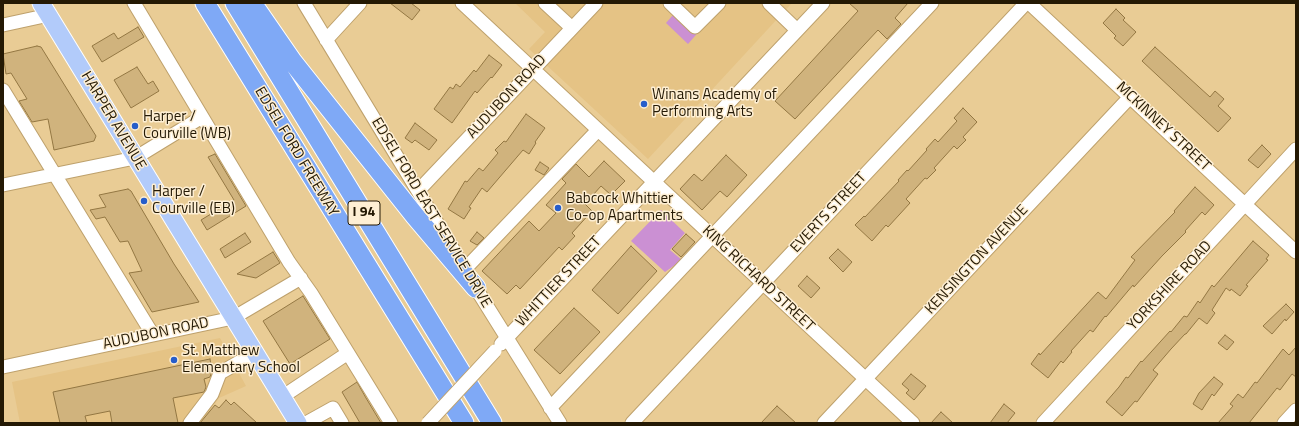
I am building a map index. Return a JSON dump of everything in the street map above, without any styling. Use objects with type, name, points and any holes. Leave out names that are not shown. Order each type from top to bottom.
[{"type":"highway","name":"EDSEL FORD FREEWAY","points":[[205,3],[464,423]]},
{"type":"highway","name":"EDSEL FORD FREEWAY","points":[[236,3],[492,423]]},
{"type":"highway","points":[[252,3],[292,61],[415,216],[476,288]]},
{"type":"main road","name":"HARPER AVENUE","points":[[45,9],[298,423]]},
{"type":"street","points":[[134,3],[300,278],[391,423]]},
{"type":"street","name":"EDSEL FORD EAST SERVICE DRIVE","points":[[304,3],[506,338],[560,423]]},
{"type":"street","points":[[326,40],[360,3]]},
{"type":"street","name":"KING RICHARD STREET","points":[[462,3],[913,423]]},
{"type":"street","points":[[545,3],[572,28]]},
{"type":"street","name":"AUDUBON ROAD","points":[[418,190],[596,3]]},
{"type":"street","points":[[670,3],[695,27],[719,3]]},
{"type":"street","points":[[769,3],[797,30]]},
{"type":"street","name":"WHITTIER STREET","points":[[428,423],[506,338],[823,3]]},
{"type":"street","points":[[550,408],[932,3]]},
{"type":"street","name":"MCKINNEY STREET","points":[[1028,3],[1296,252]]},
{"type":"street","name":"EVERTS STREET","points":[[632,423],[1028,3]]},
{"type":"street","points":[[3,25],[45,9]]},
{"type":"street","points":[[3,90],[153,335]]},
{"type":"street","name":"KENSINGTON AVENUE","points":[[824,423],[1130,97]]},
{"type":"street","points":[[3,185],[135,158],[202,117]]},
{"type":"street","points":[[465,269],[598,130]]},
{"type":"street","name":"YORKSHIRE ROAD","points":[[1043,423],[1246,205],[1296,149]]},
{"type":"street","name":"AUDUBON ROAD","points":[[3,367],[233,318],[300,278]]},
{"type":"street","points":[[190,423],[212,394],[220,373],[255,353]]},
{"type":"street","points":[[282,397],[348,353]]},
{"type":"street","points":[[306,423],[333,408],[342,423]]},
{"type":"street","points":[[1284,423],[1296,410]]},
{"type":"shaded area","name":"Winans Academy of Performing Arts","points":[[515,3],[792,3],[648,159],[529,49],[545,32]]},
{"type":"shaded area","points":[[679,8],[702,28],[688,44],[666,23]]},
{"type":"shaded area","points":[[661,210],[685,233],[670,250],[682,260],[665,272],[631,241]]},
{"type":"shaded area","name":"St. Matthew Elementary School","points":[[220,338],[246,386],[219,398],[201,423],[20,423],[12,382]]},
{"type":"building","points":[[390,3],[411,3],[420,10],[412,20]]},
{"type":"building","points":[[849,3],[908,3],[895,18],[901,24],[887,39],[878,30],[795,119],[775,101],[858,11]]},
{"type":"building","points":[[1116,9],[1125,18],[1123,20],[1136,32],[1123,46],[1114,38],[1116,36],[1103,23]]},
{"type":"building","points":[[138,27],[144,37],[102,62],[92,46],[114,33],[118,39]]},
{"type":"building","points":[[37,46],[41,47],[96,136],[94,141],[54,150],[48,119],[32,122],[19,101],[27,99],[11,73],[6,74],[3,54]]},
{"type":"building","points":[[1155,47],[1210,97],[1215,91],[1224,99],[1218,106],[1231,118],[1218,132],[1142,61]]},
{"type":"building","points":[[489,55],[502,65],[477,93],[475,91],[452,123],[434,109],[450,87],[453,89],[456,84],[460,87],[474,70],[476,72]]},
{"type":"building","points":[[137,67],[148,84],[153,81],[159,91],[131,108],[114,80]]},
{"type":"building","points":[[963,108],[977,122],[963,137],[966,140],[957,149],[954,146],[934,168],[936,170],[927,179],[925,178],[906,199],[910,203],[888,227],[886,225],[872,241],[855,225],[864,216],[865,217],[899,181],[898,180],[927,150],[926,149],[935,139],[938,142],[957,121],[954,118]]},
{"type":"building","points":[[526,114],[545,128],[529,154],[523,150],[487,192],[482,188],[469,207],[471,208],[464,219],[448,209],[465,181],[467,182],[479,168],[483,171],[498,153],[495,150],[504,141],[506,142]]},
{"type":"building","points":[[415,123],[437,140],[429,150],[415,140],[412,143],[405,138]]},
{"type":"building","points":[[1262,145],[1271,154],[1258,168],[1248,160]]},
{"type":"building","points":[[215,154],[246,206],[207,230],[201,220],[234,200],[208,157]]},
{"type":"building","points":[[726,155],[747,175],[727,197],[720,191],[702,210],[680,189],[694,174],[702,181]]},
{"type":"building","points":[[604,161],[625,181],[611,195],[601,186],[585,204],[592,211],[572,233],[575,236],[562,250],[559,247],[520,289],[516,285],[507,294],[482,271],[529,221],[539,231],[556,213],[546,205],[566,183],[562,179],[576,164],[589,177]]},
{"type":"building","points":[[540,162],[549,168],[544,175],[535,170]]},
{"type":"building","points":[[1195,187],[1214,205],[1205,215],[1202,212],[1185,231],[1186,232],[1134,287],[1133,285],[1106,317],[1105,316],[1093,332],[1090,330],[1071,351],[1072,352],[1063,363],[1061,361],[1048,378],[1031,364],[1039,353],[1040,355],[1098,292],[1106,299],[1135,260],[1131,257],[1175,212],[1174,211]]},
{"type":"building","points":[[128,189],[131,191],[174,264],[199,302],[152,312],[129,273],[142,271],[128,241],[120,242],[105,217],[96,219],[90,210],[106,207],[99,195]]},
{"type":"building","points":[[477,232],[484,238],[477,245],[470,241]]},
{"type":"building","points":[[245,233],[251,242],[225,258],[220,249]]},
{"type":"building","points":[[686,234],[695,242],[681,257],[672,249]]},
{"type":"building","points":[[1253,241],[1269,255],[1266,259],[1268,260],[1246,285],[1248,286],[1240,296],[1231,289],[1230,291],[1226,288],[1212,310],[1215,313],[1207,324],[1199,318],[1153,370],[1158,374],[1137,402],[1135,401],[1122,416],[1106,402],[1141,361],[1142,362],[1170,331],[1171,332],[1184,316],[1187,317],[1198,301],[1200,303],[1212,285],[1214,287]]},
{"type":"building","points":[[631,246],[657,271],[618,314],[592,290]]},
{"type":"building","points":[[838,249],[852,262],[843,272],[829,258]]},
{"type":"building","points":[[273,252],[280,263],[256,278],[237,274]]},
{"type":"building","points":[[807,276],[820,288],[811,298],[798,286]]},
{"type":"building","points":[[303,296],[330,339],[290,364],[263,321]]},
{"type":"building","points":[[1286,304],[1294,312],[1286,321],[1285,319],[1272,334],[1263,326]]},
{"type":"building","points":[[574,308],[600,332],[560,374],[534,350]]},
{"type":"building","points":[[1225,335],[1234,342],[1227,350],[1218,343]]},
{"type":"building","points":[[1296,347],[1296,377],[1292,374],[1280,390],[1277,388],[1249,423],[1218,423],[1233,406],[1230,404],[1238,394],[1243,398],[1255,382],[1257,383],[1283,349],[1289,355]]},
{"type":"building","points":[[210,359],[212,371],[210,377],[204,379],[206,387],[204,392],[173,398],[178,423],[112,423],[110,411],[85,416],[87,423],[60,423],[53,392]]},
{"type":"building","points":[[911,374],[926,386],[914,400],[906,393],[909,390],[902,384]]},
{"type":"building","points":[[1214,377],[1223,384],[1214,396],[1212,394],[1202,410],[1193,404],[1199,393]]},
{"type":"building","points":[[357,382],[381,423],[360,423],[342,392]]},
{"type":"building","points":[[226,400],[231,405],[234,402],[257,423],[200,423],[215,405],[219,408]]},
{"type":"building","points":[[1004,404],[1015,413],[1007,423],[990,423]]},
{"type":"building","points":[[777,406],[796,423],[761,423]]},
{"type":"building","points":[[941,412],[953,423],[931,423]]},
{"type":"place","name":"Winans Academy of Performing Arts","points":[[644,104]]},
{"type":"place","name":"Harper / Courville (WB)","points":[[135,126]]},
{"type":"place","name":"Harper / Courville (EB)","points":[[144,201]]},
{"type":"place","name":"Babcock Whittier Co-op Apartments","points":[[558,208]]},
{"type":"place","name":"St. Matthew Elementary School","points":[[174,360]]}]
